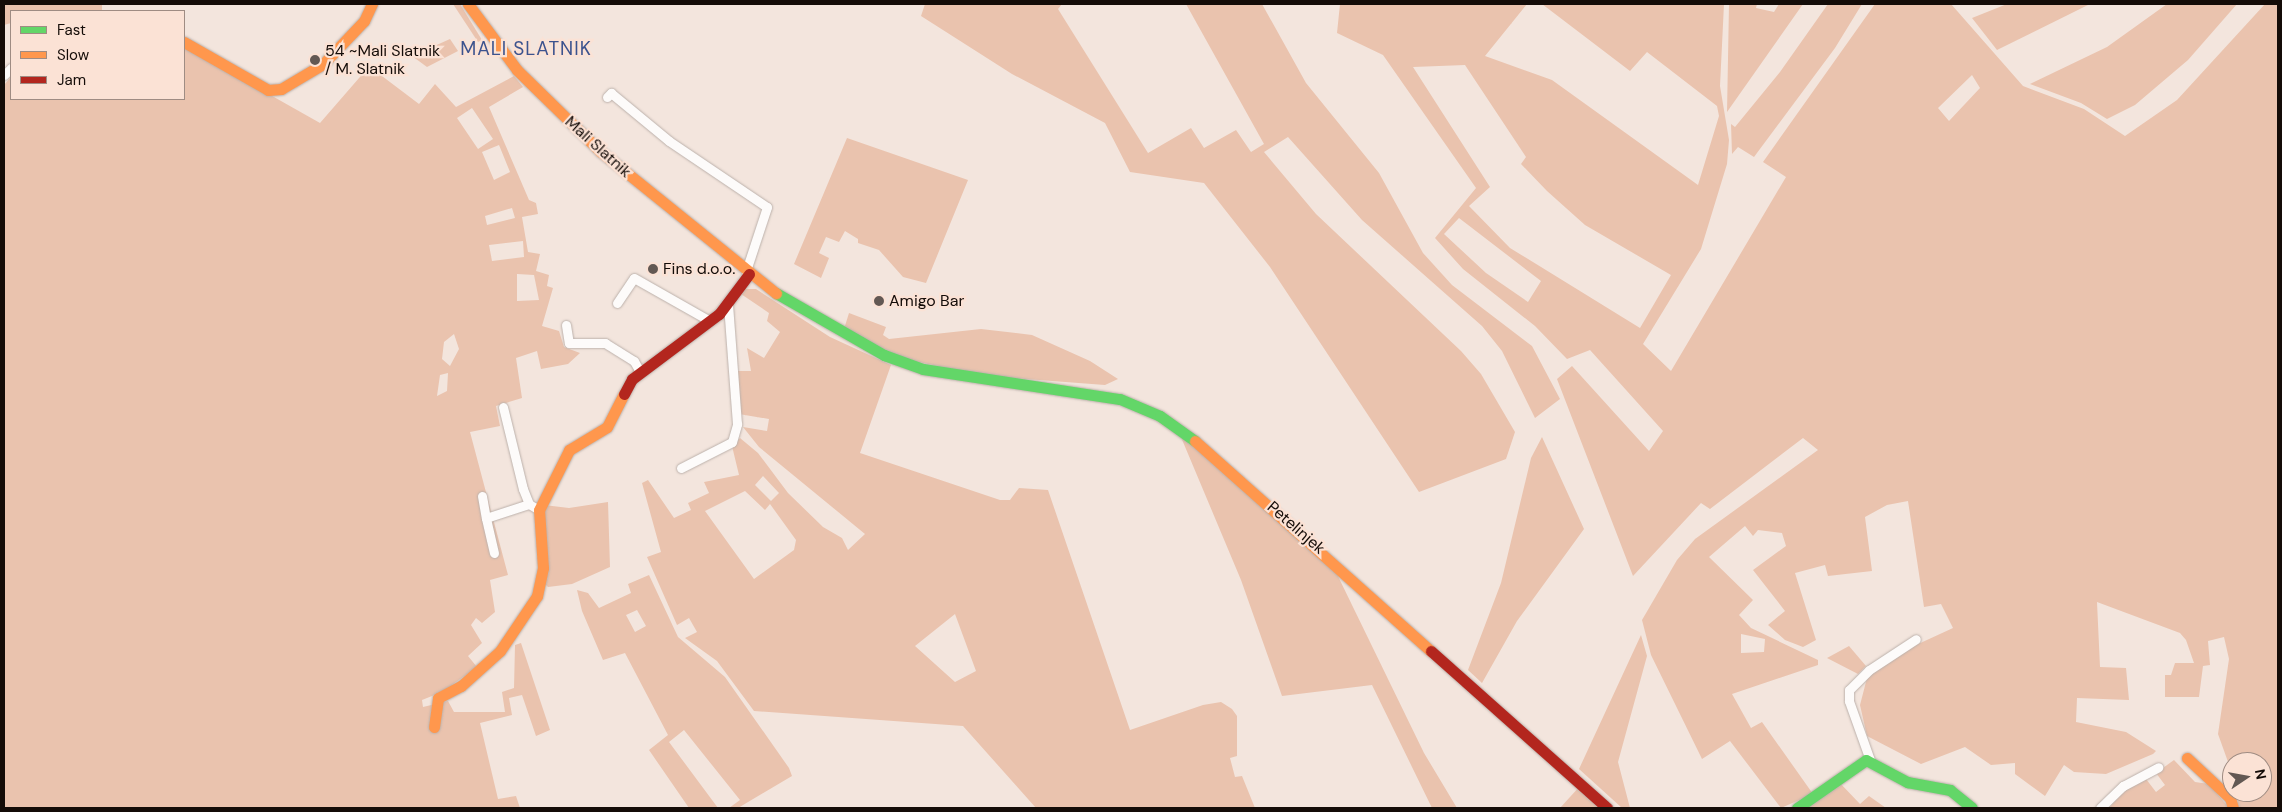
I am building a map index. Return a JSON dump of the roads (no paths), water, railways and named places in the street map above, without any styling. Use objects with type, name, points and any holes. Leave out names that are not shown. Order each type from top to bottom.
[{"type":"main road","points":[[185,43],[268,90],[300,80],[324,64],[364,21],[372,4]]},
{"type":"main road","name":"Mali Slatnik","points":[[468,4],[506,56],[554,108],[747,273],[836,332],[923,369]]},
{"type":"main road","points":[[434,727],[434,702],[500,651],[537,596],[542,568],[534,507],[569,450],[611,423],[640,372],[710,321],[728,305],[747,273]]},
{"type":"main road","name":"Petelinjek","points":[[923,369],[1120,399],[1160,416],[1277,511],[1608,808]]},
{"type":"main road","points":[[2186,758],[2230,798],[2234,808]]},
{"type":"main road","points":[[1797,808],[1843,773],[1870,760],[1907,782],[1950,790],[1972,808]]},
{"type":"street","points":[[607,97],[611,93],[669,141],[767,207],[747,273]]},
{"type":"street","points":[[617,303],[634,278],[710,321]]},
{"type":"street","points":[[681,468],[732,442],[737,424],[728,305]]},
{"type":"street","points":[[566,325],[569,343],[606,342],[634,361],[640,372]]},
{"type":"street","points":[[486,518],[534,507],[503,407]]},
{"type":"street","points":[[482,496],[494,552]]},
{"type":"street","points":[[1870,760],[1864,734],[1848,702],[1849,690],[1869,670],[1916,639]]},
{"type":"street","points":[[2100,808],[2123,786],[2158,767]]},
{"type":"place","name":"54 ~Mali Slatnik / M. Slatnik","points":[[315,60]]},
{"type":"place","name":"Fins d.o.o.","points":[[653,269]]},
{"type":"place","name":"Amigo Bar","points":[[879,301]]},
{"type":"district","name":"MALI SLATNIK","points":[[526,49]]}]
